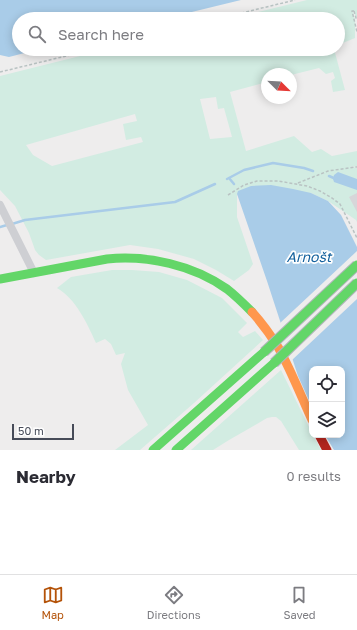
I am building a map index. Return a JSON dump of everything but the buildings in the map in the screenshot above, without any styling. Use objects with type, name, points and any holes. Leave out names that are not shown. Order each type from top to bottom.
[{"type":"main road","points":[[0,279],[101,260],[128,258],[158,260],[202,275],[217,282],[236,296],[251,309],[265,326],[278,348],[309,414]]},
{"type":"main road","points":[[153,450],[264,352],[357,266]]},
{"type":"main road","points":[[176,450],[274,363],[357,283]]},
{"type":"main road","points":[[321,438],[327,450]]},
{"type":"street","points":[[0,206],[34,273]]},
{"type":"path","points":[[246,12],[295,0]]},
{"type":"path","points":[[357,18],[354,11],[352,11],[357,32]]},
{"type":"path","points":[[0,72],[66,56]]},
{"type":"path","points":[[296,184],[328,171],[357,167]]},
{"type":"path","points":[[228,195],[244,185],[257,181],[278,181],[307,186],[320,191],[340,204],[357,238]]},
{"type":"green space","points":[[307,0],[357,0],[356,18],[353,11],[355,21],[355,38],[345,42],[345,12],[258,12]]},
{"type":"green space","points":[[80,56],[336,56],[345,90],[333,92],[331,81],[335,78],[333,72],[326,74],[319,68],[297,74],[297,68],[261,68],[261,84],[230,92],[246,151],[294,136],[312,152],[321,149],[332,156],[357,151],[357,167],[349,166],[357,168],[357,222],[328,201],[311,193],[237,194],[237,217],[253,264],[249,270],[234,281],[194,259],[158,249],[130,245],[46,260],[35,250],[29,233],[15,206],[0,190],[0,76]],"holes":[[[216,97],[218,109],[224,108],[232,137],[210,139],[200,99]],[[135,114],[137,121],[123,124],[126,140],[141,137],[143,142],[52,166],[33,155],[26,145]]]},
{"type":"green space","points":[[112,270],[159,272],[187,280],[222,298],[247,323],[238,332],[243,337],[255,331],[263,340],[140,450],[115,450],[148,425],[128,390],[121,364],[125,353],[116,355],[111,344],[105,339],[96,343],[80,312],[70,298],[57,288],[71,277]]},
{"type":"green space","points":[[281,370],[309,427],[309,438],[315,438],[321,450],[299,450],[281,421],[276,417],[272,417],[267,418],[213,450],[191,450]]},
{"type":"water","points":[[0,0],[241,0],[192,12],[12,12],[13,56],[9,57],[0,55]]},
{"type":"water","points":[[338,172],[357,179],[357,190],[334,182],[334,175]]},
{"type":"water","name":"Arnošt","points":[[271,185],[293,189],[311,193],[328,201],[341,215],[357,247],[357,450],[334,450],[327,438],[345,438],[345,366],[309,366],[309,400],[298,376],[237,194],[238,191],[251,186]]},
{"type":"pier","points":[[357,251],[357,299],[291,361],[279,324]]},
{"type":"waterway","points":[[227,179],[244,170],[273,163],[313,171]]},
{"type":"waterway","points":[[329,176],[336,179]]},
{"type":"waterway","points":[[229,178],[234,184]]},
{"type":"waterway","points":[[12,224],[25,220],[175,202],[215,184]]},
{"type":"waterway","points":[[0,227],[7,225]]},
{"type":"traffic: fast","points":[[0,279],[107,259],[123,258],[154,260],[185,268],[214,281],[227,289],[252,312]]},
{"type":"traffic: fast","points":[[264,352],[357,265]]},
{"type":"traffic: fast","points":[[274,363],[357,283]]},
{"type":"traffic: fast","points":[[153,450],[264,352]]},
{"type":"traffic: fast","points":[[176,450],[274,363]]},
{"type":"traffic: slow","points":[[252,312],[278,347],[292,374],[309,413]]},
{"type":"traffic: jam","points":[[321,438],[327,450]]}]
